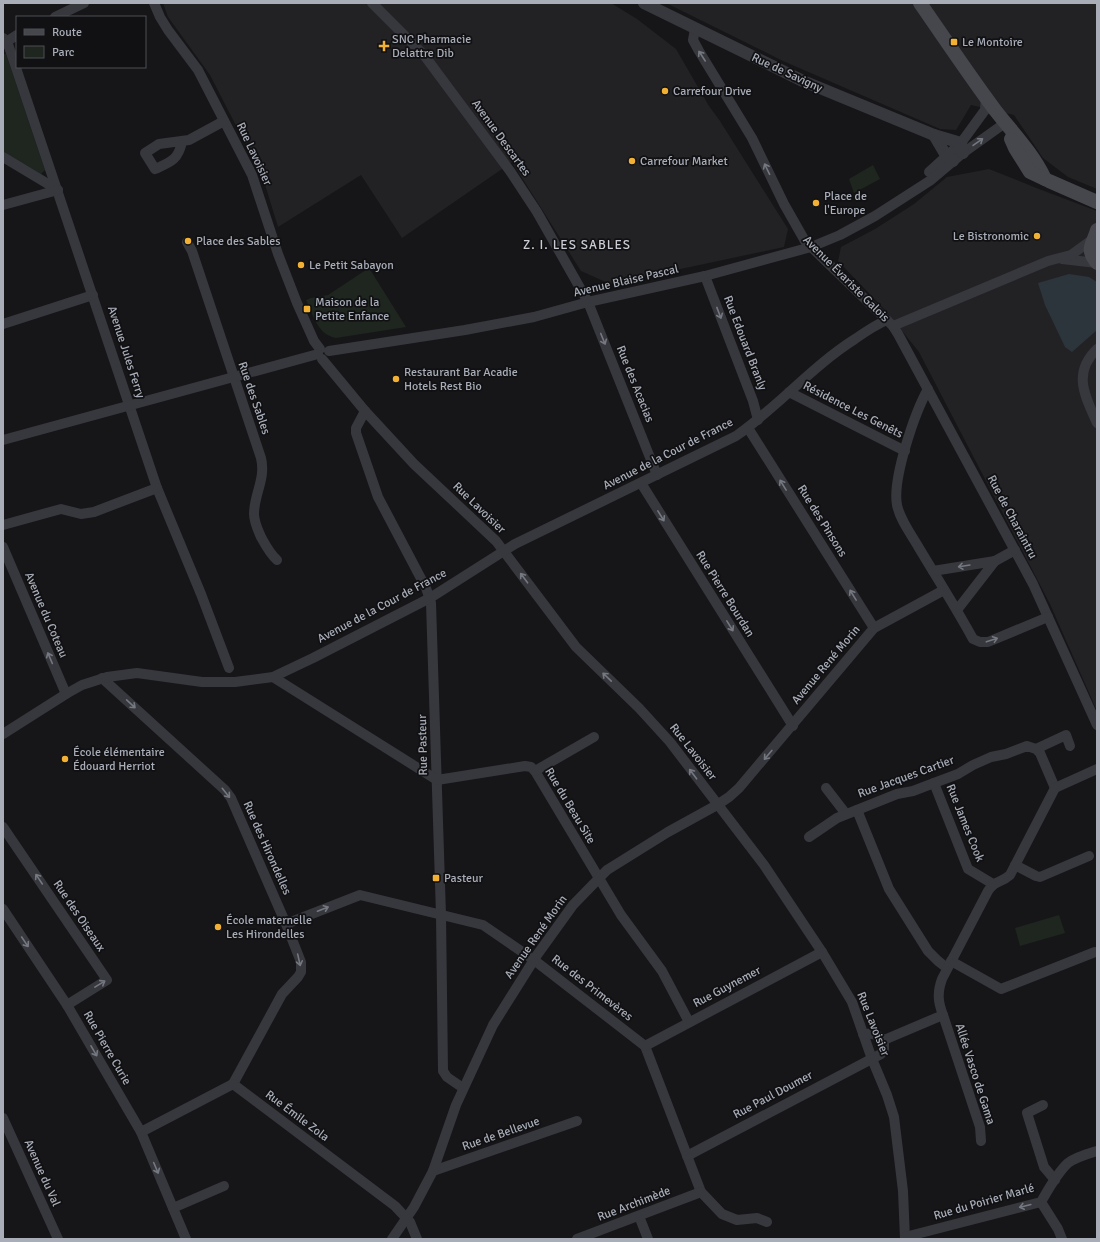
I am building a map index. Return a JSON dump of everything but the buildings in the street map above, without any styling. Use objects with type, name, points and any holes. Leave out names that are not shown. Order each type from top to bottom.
[{"type":"main road","points":[[920,3],[1002,119],[1028,150],[1039,166],[1045,179],[1095,204]]},
{"type":"main road","name":"Avenue Évariste Galois","points":[[1095,235],[1091,243],[1091,253],[1097,263]]},
{"type":"street","points":[[57,16],[84,3]]},
{"type":"street","name":"Rue Lavoisier","points":[[154,3],[168,30],[198,70],[252,175],[278,254],[297,303],[314,341],[322,353],[365,411],[414,464],[496,541],[576,647],[639,708],[670,742],[764,865],[822,952],[852,1002],[894,1117],[903,1190],[905,1238]]},
{"type":"street","name":"Avenue Descartes","points":[[372,3],[424,55],[510,171],[536,212],[588,302]]},
{"type":"street","name":"Rue de Savigny","points":[[644,3],[803,81],[962,148]]},
{"type":"street","name":"Avenue Évariste Galois","points":[[695,29],[693,40],[696,46],[752,138],[784,204],[805,241],[890,323],[1048,261],[1062,258],[1076,252],[1095,235]]},
{"type":"street","points":[[4,41],[16,36]]},
{"type":"street","name":"Avenue Jules Ferry","points":[[4,41],[58,190],[157,488],[201,594],[229,668]]},
{"type":"street","name":"Avenue Blaise Pascal","points":[[962,148],[985,110],[986,97]]},
{"type":"street","points":[[980,116],[990,113],[1002,119]]},
{"type":"street","name":"Avenue Blaise Pascal","points":[[3,440],[233,376],[322,353],[465,330],[534,316],[588,302],[705,276],[811,247],[840,235],[876,216],[913,190],[922,179],[1002,119]]},
{"type":"street","points":[[182,142],[189,140],[224,121]]},
{"type":"street","points":[[934,135],[950,159]]},
{"type":"street","points":[[3,157],[58,190]]},
{"type":"street","points":[[3,205],[58,190]]},
{"type":"street","name":"Rue des Sables","points":[[188,242],[263,467],[255,506],[255,523],[270,554],[277,560]]},
{"type":"street","name":"Avenue Évariste Galois","points":[[1062,258],[1097,263]]},
{"type":"street","name":"Rue Edouard Branly","points":[[705,276],[753,401],[758,420]]},
{"type":"street","points":[[3,324],[93,295]]},
{"type":"street","name":"Rue des Acacias","points":[[588,302],[657,475]]},
{"type":"street","name":"Rue de Charaintru","points":[[890,323],[901,339],[1015,550],[1048,617],[1097,725]]},
{"type":"street","name":"Avenue de la Cour de France","points":[[3,734],[66,694],[82,685],[102,678],[121,674],[137,673],[202,682],[234,682],[273,676],[313,658],[430,598],[503,550],[736,436],[758,420],[837,350],[877,324],[890,323]]},
{"type":"street","points":[[1097,349],[1085,366],[1082,378],[1084,392],[1097,423]]},
{"type":"street","name":"Résidence Les Genêts","points":[[928,389],[916,414],[898,480],[896,496],[900,515],[973,639],[980,642],[988,642],[1048,617]]},
{"type":"street","name":"Résidence Les Genêts","points":[[789,392],[905,451]]},
{"type":"street","name":"Rue Pasteur","points":[[365,411],[356,428],[356,433],[378,497],[430,598],[433,626],[444,1071],[447,1078],[463,1088]]},
{"type":"street","name":"Rue des Pinsons","points":[[748,428],[874,628]]},
{"type":"street","name":"Rue Pierre Bourdan","points":[[641,483],[790,722]]},
{"type":"street","points":[[3,525],[60,509],[81,514],[94,512],[157,488]]},
{"type":"street","name":"Avenue du Coteau","points":[[3,547],[66,694]]},
{"type":"street","points":[[933,571],[995,561],[1015,550]]},
{"type":"street","points":[[957,610],[995,561]]},
{"type":"street","name":"Avenue René Morin","points":[[392,1239],[433,1171],[456,1105],[493,1025],[534,960],[573,905],[607,870],[717,805],[740,788],[790,722],[874,628],[944,590]]},
{"type":"street","points":[[273,676],[436,780]]},
{"type":"street","name":"Rue des Hirondelles","points":[[102,678],[228,794],[286,924],[301,962],[298,977],[282,994],[233,1084]]},
{"type":"street","points":[[1055,788],[1040,753],[1036,749],[1066,735],[1070,746]]},
{"type":"street","points":[[535,771],[594,737]]},
{"type":"street","name":"Rue Jacques Cartier","points":[[809,837],[829,822],[846,814],[897,794],[913,791],[958,774],[991,757],[1006,754],[1027,746],[1036,749]]},
{"type":"street","name":"Rue du Beau Site","points":[[436,780],[525,766],[535,771],[621,915],[662,971],[689,1022]]},
{"type":"street","points":[[993,884],[1004,881],[1010,875],[1055,788],[1097,769]]},
{"type":"street","name":"Rue James Cook","points":[[934,783],[968,870],[993,884]]},
{"type":"street","points":[[826,788],[846,814]]},
{"type":"street","name":"Rue Jacques Cartier","points":[[857,810],[889,889],[928,951],[938,961],[949,964],[1001,989],[1095,952]]},
{"type":"street","name":"Rue des Oiseaux","points":[[3,827],[107,980],[67,1005]]},
{"type":"street","points":[[1015,865],[1040,877],[1089,856]]},
{"type":"street","name":"Allée Vasco de Gama","points":[[982,1141],[980,1126],[938,1003],[938,995],[942,980],[949,964],[993,884]]},
{"type":"street","name":"Rue des Primevères","points":[[286,924],[360,895],[483,925],[534,960],[645,1046]]},
{"type":"street","name":"Rue Pierre Curie","points":[[3,909],[67,1005],[141,1132],[186,1239]]},
{"type":"street","name":"Rue Guynemer","points":[[645,1046],[822,952]]},
{"type":"street","points":[[884,1040],[943,1015]]},
{"type":"street","points":[[863,1034],[872,1033],[879,1035],[884,1040],[884,1049],[880,1054],[872,1059]]},
{"type":"street","points":[[645,1046],[701,1192],[722,1214],[737,1220],[757,1218],[767,1222]]},
{"type":"street","name":"Rue Paul Doumer","points":[[686,1156],[866,1060],[872,1059]]},
{"type":"street","points":[[141,1132],[233,1084]]},
{"type":"street","name":"Rue Émile Zola","points":[[233,1084],[395,1206],[410,1222],[417,1239]]},
{"type":"street","points":[[1043,1105],[1027,1113],[1044,1167],[1055,1180]]},
{"type":"street","name":"Avenue du Val","points":[[3,1118],[58,1239]]},
{"type":"street","name":"Rue de Bellevue","points":[[433,1171],[577,1121]]},
{"type":"street","name":"Rue du Poirier Marlé","points":[[905,1238],[1041,1202],[1068,1163],[1078,1157],[1097,1151]]},
{"type":"street","points":[[173,1208],[224,1186]]},
{"type":"street","name":"Rue Archimède","points":[[577,1239],[701,1192]]},
{"type":"street","points":[[1041,1202],[1058,1229],[1062,1239]]},
{"type":"street","points":[[639,1216],[648,1239]]},
{"type":"shaded area","points":[[163,3],[611,3],[637,19],[676,49],[709,106],[788,229],[784,247],[610,284],[581,271],[512,162],[402,238],[361,175],[278,227],[263,178],[210,75],[168,17]]},
{"type":"shaded area","points":[[666,3],[1097,3],[1097,189],[1068,177],[1043,158],[1014,115],[971,105],[956,130],[940,129],[783,61]]},
{"type":"shaded area","points":[[989,169],[1097,211],[1097,711],[1050,604],[919,352],[886,311],[838,261],[841,247],[875,229],[914,204],[947,177]]},
{"type":"shaded area","points":[[1069,274],[1089,277],[1097,282],[1097,330],[1072,352],[1065,347],[1045,305],[1038,283]]},
{"type":"green space","points":[[3,54],[6,54],[45,170],[41,174],[3,152]]},
{"type":"green space","points":[[873,165],[880,179],[854,193],[849,179]]},
{"type":"green space","points":[[369,268],[406,327],[336,338],[325,333],[317,324],[306,300],[328,295]]},
{"type":"green space","points":[[1059,915],[1065,933],[1020,946],[1015,928]]},
{"type":"place","name":"Le Montoire","points":[[954,42]]},
{"type":"place","name":"SNC Pharmacie Delattre Dib","points":[[384,46]]},
{"type":"place","name":"Carrefour Drive","points":[[665,91]]},
{"type":"place","name":"Carrefour Market","points":[[632,161]]},
{"type":"place","name":"Place de l'Europe","points":[[816,203]]},
{"type":"place","name":"Le Bistronomic","points":[[1037,236]]},
{"type":"place","name":"Place des Sables","points":[[188,241]]},
{"type":"place","name":"Le Petit Sabayon","points":[[301,265]]},
{"type":"place","name":"Maison de la Petite Enfance","points":[[307,309]]},
{"type":"place","name":"Restaurant Bar Acadie Hotels Rest Bio","points":[[396,379]]},
{"type":"place","name":"École élémentaire Édouard Herriot","points":[[65,759]]},
{"type":"place","name":"Pasteur","points":[[436,878]]},
{"type":"place","name":"École maternelle Les Hirondelles","points":[[218,927]]},
{"type":"district","name":"Z. I. LES SABLES","points":[[577,245]]}]
